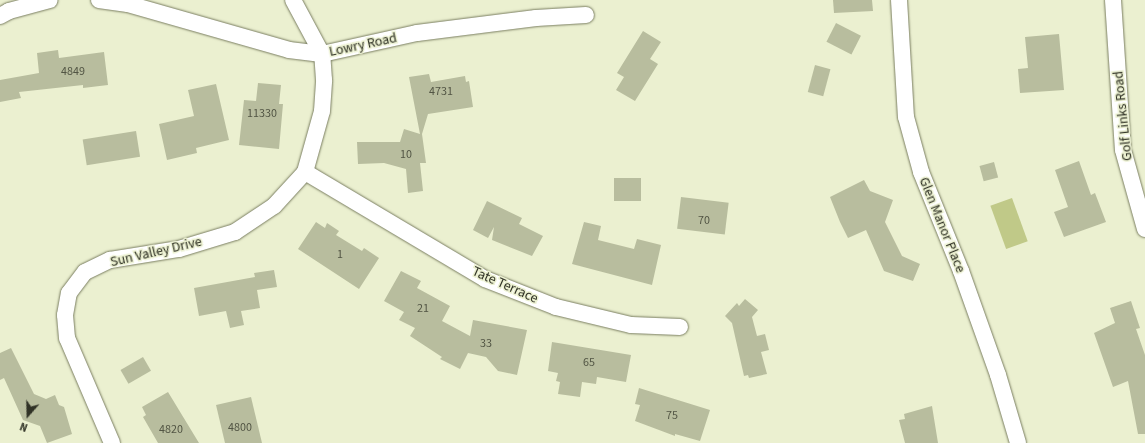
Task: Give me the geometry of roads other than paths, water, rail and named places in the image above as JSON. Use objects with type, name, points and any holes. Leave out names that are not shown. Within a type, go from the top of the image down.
[{"type":"street","points":[[0,16],[9,11],[50,0]]},
{"type":"street","name":"Lowry Road","points":[[99,0],[128,4],[289,50],[322,54],[417,34],[536,18],[586,15]]},
{"type":"street","name":"Sun Valley Drive","points":[[112,443],[67,338],[65,315],[69,292],[85,272],[110,260],[179,249],[235,232],[274,206],[305,172],[322,111],[324,80],[322,54],[293,0]]},
{"type":"street","name":"Glen Manor Place","points":[[899,0],[906,117],[913,144],[921,172],[961,271],[993,360],[1018,443]]},
{"type":"street","name":"Golf Links Road","points":[[1113,0],[1123,150],[1145,229]]},
{"type":"street","name":"Tate Terrace","points":[[305,172],[485,279],[556,307],[631,325],[680,327]]}]
